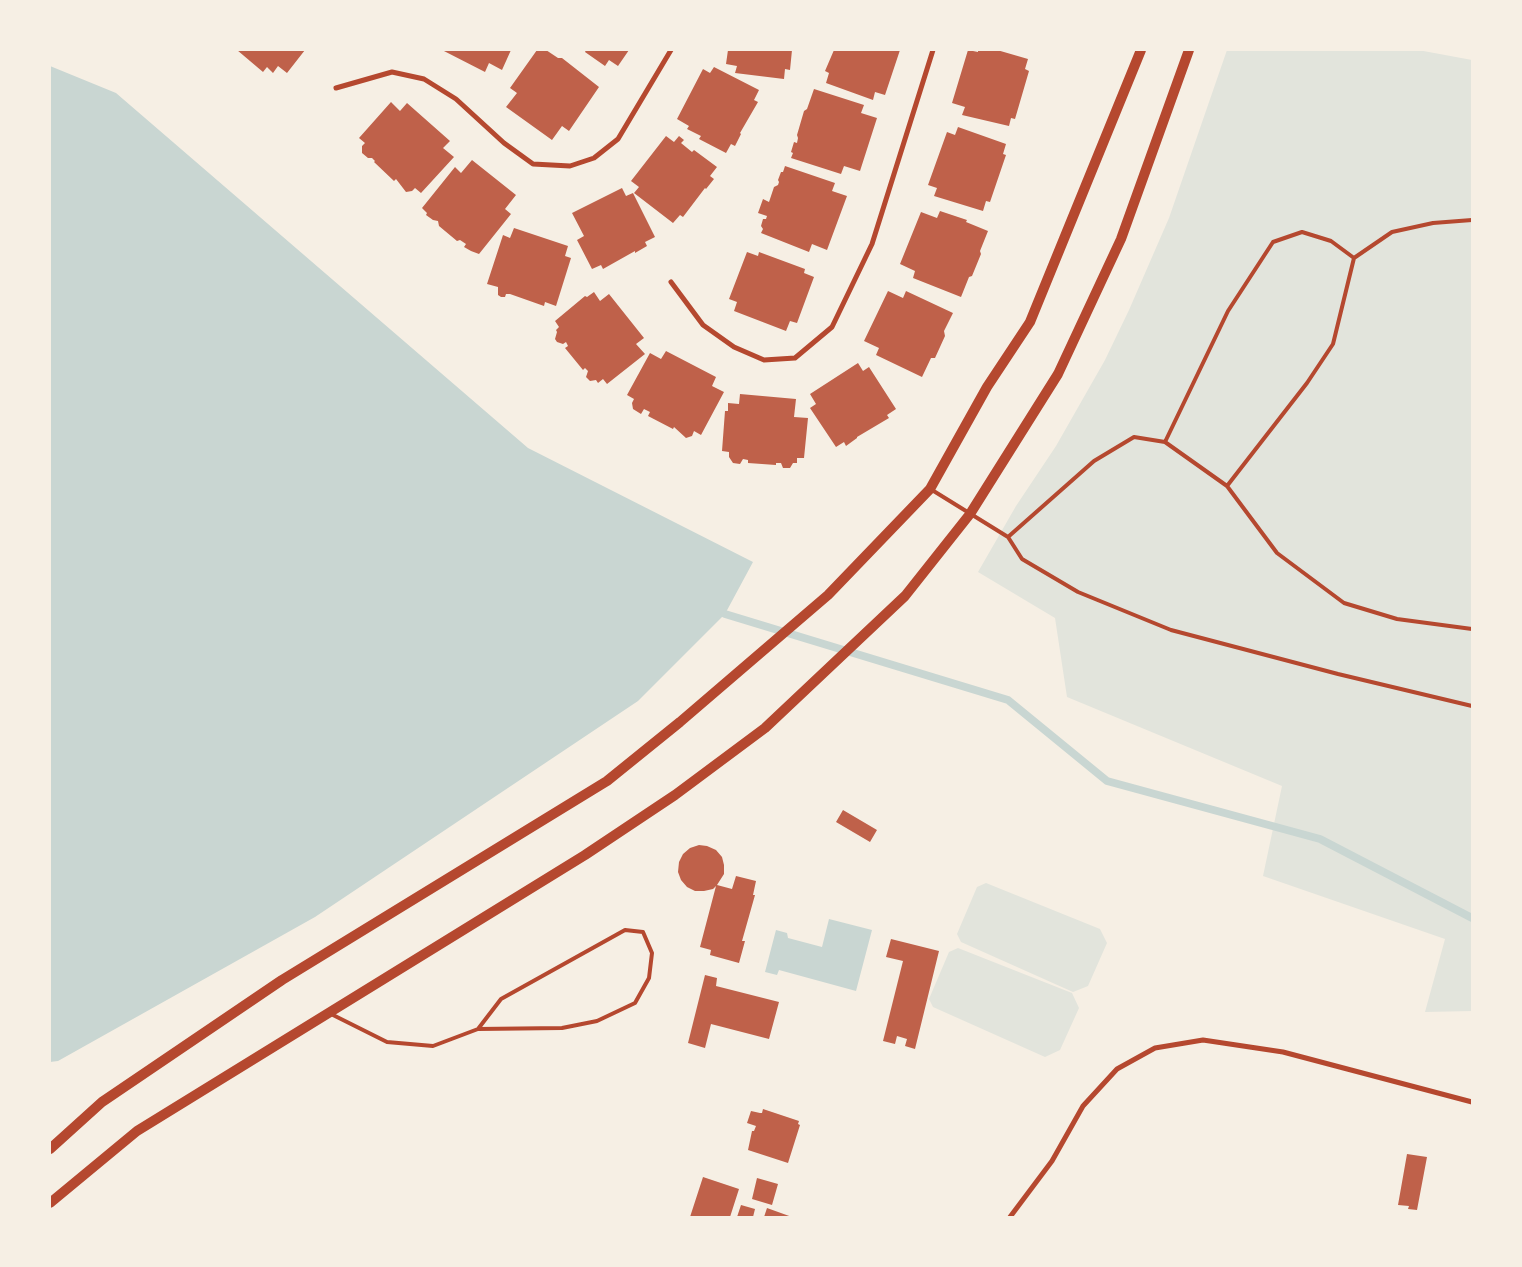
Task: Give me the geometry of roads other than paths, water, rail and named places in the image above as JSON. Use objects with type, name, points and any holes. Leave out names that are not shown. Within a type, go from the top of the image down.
[{"type":"main road","points":[[51,1147],[102,1102],[282,980],[607,781],[680,722],[828,595],[930,489],[987,387],[1030,322],[1141,50]]},
{"type":"main road","points":[[50,1203],[136,1131],[585,856],[675,795],[765,728],[905,596],[970,514],[1058,374],[1121,239],[1187,50]]},
{"type":"street","points":[[336,88],[392,72],[424,79],[456,99],[504,143],[533,164],[570,166],[594,158],[618,139],[671,50]]},
{"type":"street","points":[[671,282],[703,325],[734,348],[764,360],[795,358],[832,327],[872,244],[933,50]]},
{"type":"street","points":[[1010,1217],[1052,1161],[1083,1106],[1117,1069],[1155,1048],[1203,1040],[1283,1052],[1472,1102]]},
{"type":"lane","points":[[1227,486],[1307,383],[1333,344],[1354,258],[1392,232],[1433,223],[1472,220]]},
{"type":"lane","points":[[1165,442],[1228,312],[1273,242],[1302,232],[1331,241],[1354,258]]},
{"type":"lane","points":[[1008,537],[1094,461],[1110,451],[1134,437],[1165,442],[1227,486],[1277,553],[1344,603],[1397,619],[1472,629]]},
{"type":"lane","points":[[930,489],[1008,537],[1022,559],[1078,592],[1171,630],[1338,674],[1472,706]]},
{"type":"lane","points":[[329,1013],[387,1042],[433,1046],[478,1029],[562,1028],[597,1021],[635,1003],[648,978],[652,953],[643,932],[625,930],[501,999],[478,1029]]},
{"type":"waterway","points":[[725,614],[1008,700],[1107,781],[1320,839],[1472,918]]}]
